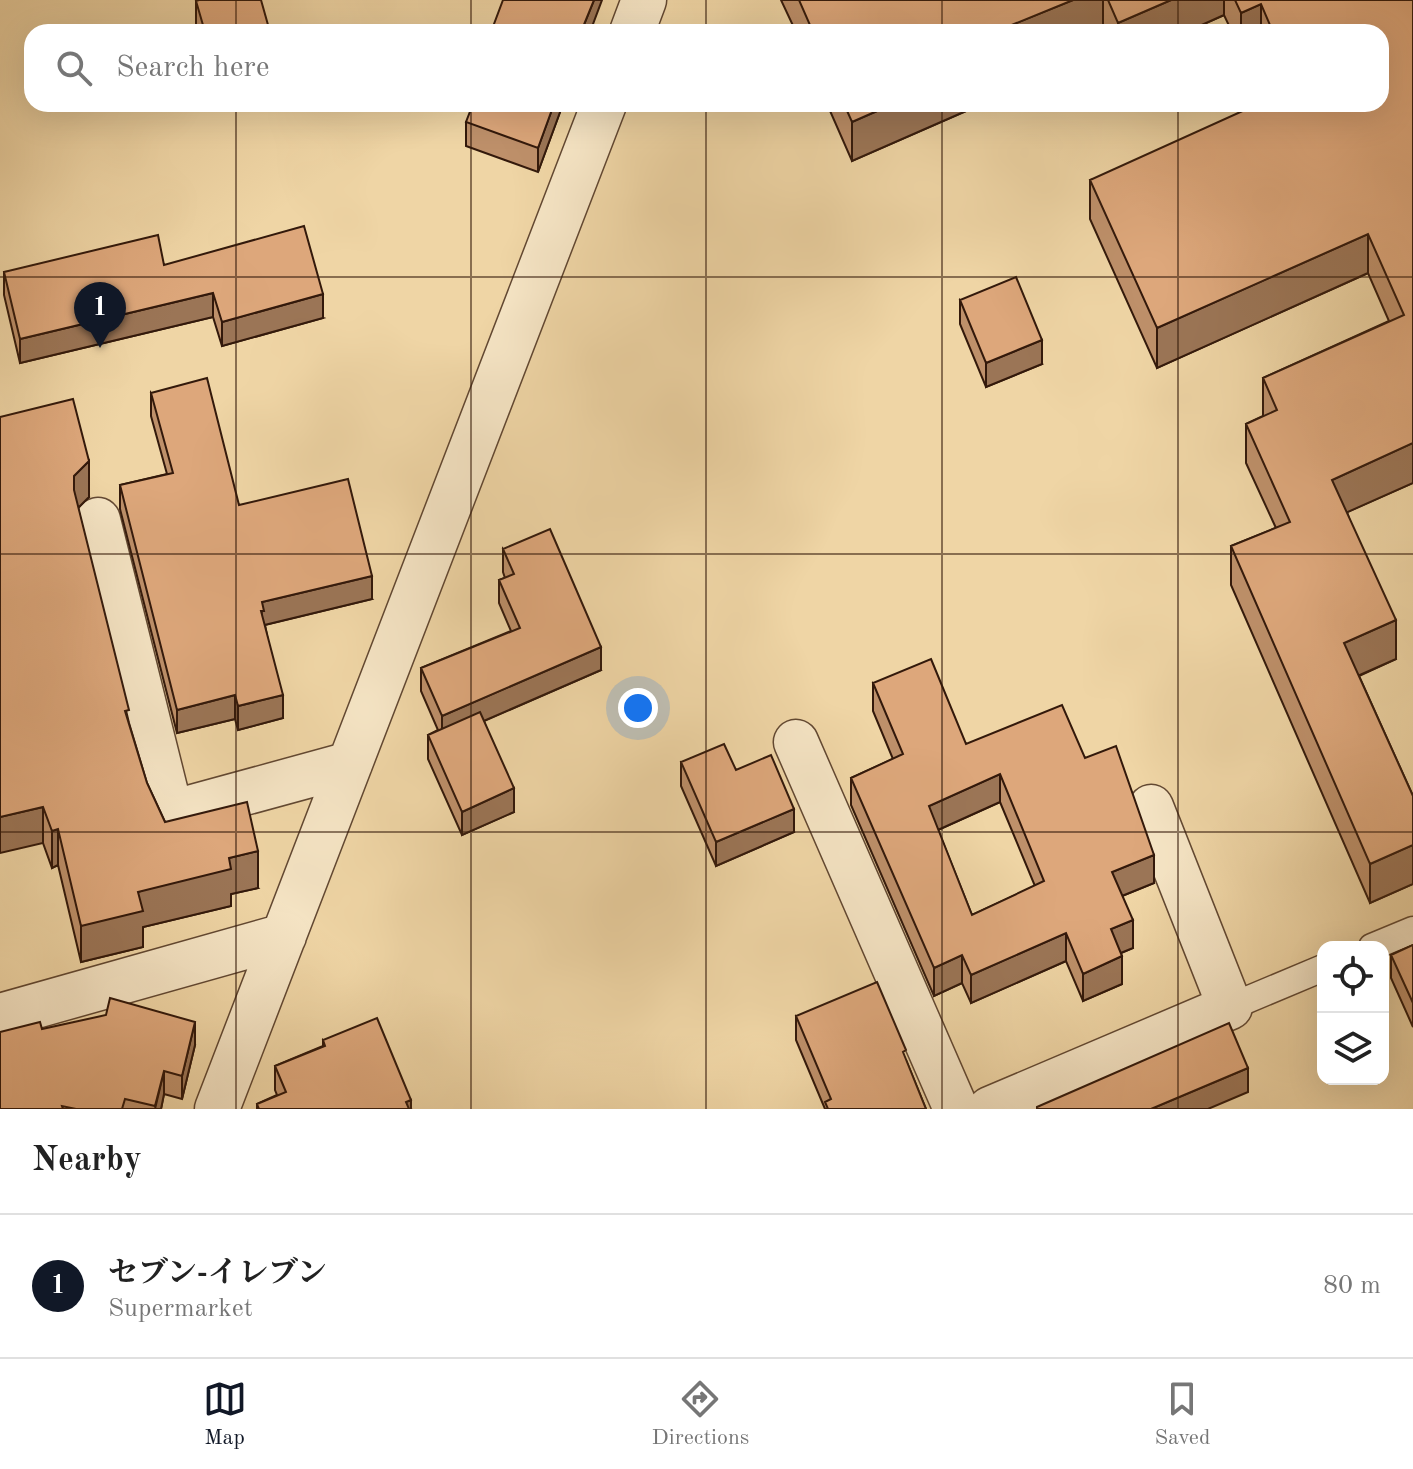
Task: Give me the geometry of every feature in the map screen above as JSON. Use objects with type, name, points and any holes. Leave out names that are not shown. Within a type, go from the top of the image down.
[{"type":"street","points":[[635,24],[644,0]]},
{"type":"street","points":[[217,1109],[601,112]]},
{"type":"street","points":[[98,520],[171,813],[350,764]]},
{"type":"street","points":[[796,742],[956,1109]]},
{"type":"street","points":[[990,1109],[1230,1007],[1151,807]]},
{"type":"street","points":[[0,1016],[284,936]]},
{"type":"lane","points":[[1386,941],[1413,930]]},
{"type":"lane","points":[[1230,1007],[1317,971]]},
{"type":"building","points":[[261,0],[268,24],[203,24],[196,1]]},
{"type":"building","points":[[503,0],[594,0],[584,24],[494,24]]},
{"type":"building","points":[[799,0],[1073,0],[1014,24],[810,24]]},
{"type":"building","points":[[1108,0],[1171,0],[1118,23]]},
{"type":"building","points":[[1235,0],[1413,0],[1413,443],[1332,480],[1396,620],[1344,643],[1413,796],[1413,845],[1370,864],[1231,546],[1290,522],[1246,424],[1277,410],[1263,378],[1404,315],[1368,234],[1157,328],[1090,180],[1240,112],[1389,112],[1389,24],[1270,24],[1261,4],[1241,13]]},
{"type":"building","points":[[470,112],[551,112],[538,148],[466,122]]},
{"type":"building","points":[[848,112],[875,112],[852,122]]},
{"type":"building","points":[[304,226],[323,294],[222,322],[213,293],[20,339],[4,272],[158,235],[164,265]]},
{"type":"building","points":[[1016,277],[1042,340],[986,363],[960,300]]},
{"type":"building","points":[[207,378],[239,505],[348,479],[372,576],[262,602],[264,611],[261,611],[283,695],[238,706],[235,695],[177,710],[120,485],[173,473],[151,393]]},
{"type":"building","points":[[73,399],[89,461],[74,476],[74,490],[129,710],[125,711],[147,783],[165,822],[247,802],[258,851],[229,858],[231,869],[138,892],[143,911],[81,926],[58,829],[52,831],[43,807],[0,817],[0,417]]},
{"type":"building","points":[[550,529],[601,647],[442,716],[421,668],[520,628],[499,580],[514,574],[503,549]]},
{"type":"building","points":[[931,659],[966,744],[1062,705],[1085,758],[1116,746],[1154,855],[1112,872],[1133,920],[1111,929],[1122,956],[1083,974],[1066,933],[971,975],[962,955],[934,968],[851,778],[903,754],[873,683]],"holes":[[[1000,774],[1044,881],[972,915],[929,806]]]},
{"type":"building","points":[[480,712],[514,788],[462,812],[428,735]]},
{"type":"building","points":[[724,744],[736,770],[771,755],[794,809],[716,842],[681,762]]},
{"type":"building","points":[[1413,945],[1413,1003],[1391,955]]},
{"type":"building","points":[[877,982],[906,1050],[903,1052],[926,1109],[828,1109],[825,1102],[831,1099],[796,1016]]},
{"type":"building","points":[[110,998],[195,1022],[182,1076],[164,1071],[155,1106],[125,1099],[122,1109],[62,1106],[63,1109],[0,1109],[0,1032],[40,1022],[42,1029],[106,1015]]},
{"type":"building","points":[[377,1018],[411,1100],[406,1102],[409,1109],[259,1109],[257,1104],[286,1092],[275,1066],[325,1046],[323,1040]]},
{"type":"building","points":[[1229,1023],[1248,1068],[1151,1109],[1037,1109],[1037,1107]]},
{"type":"place","name":"セブン-イレブン","points":[[100,348]]}]
